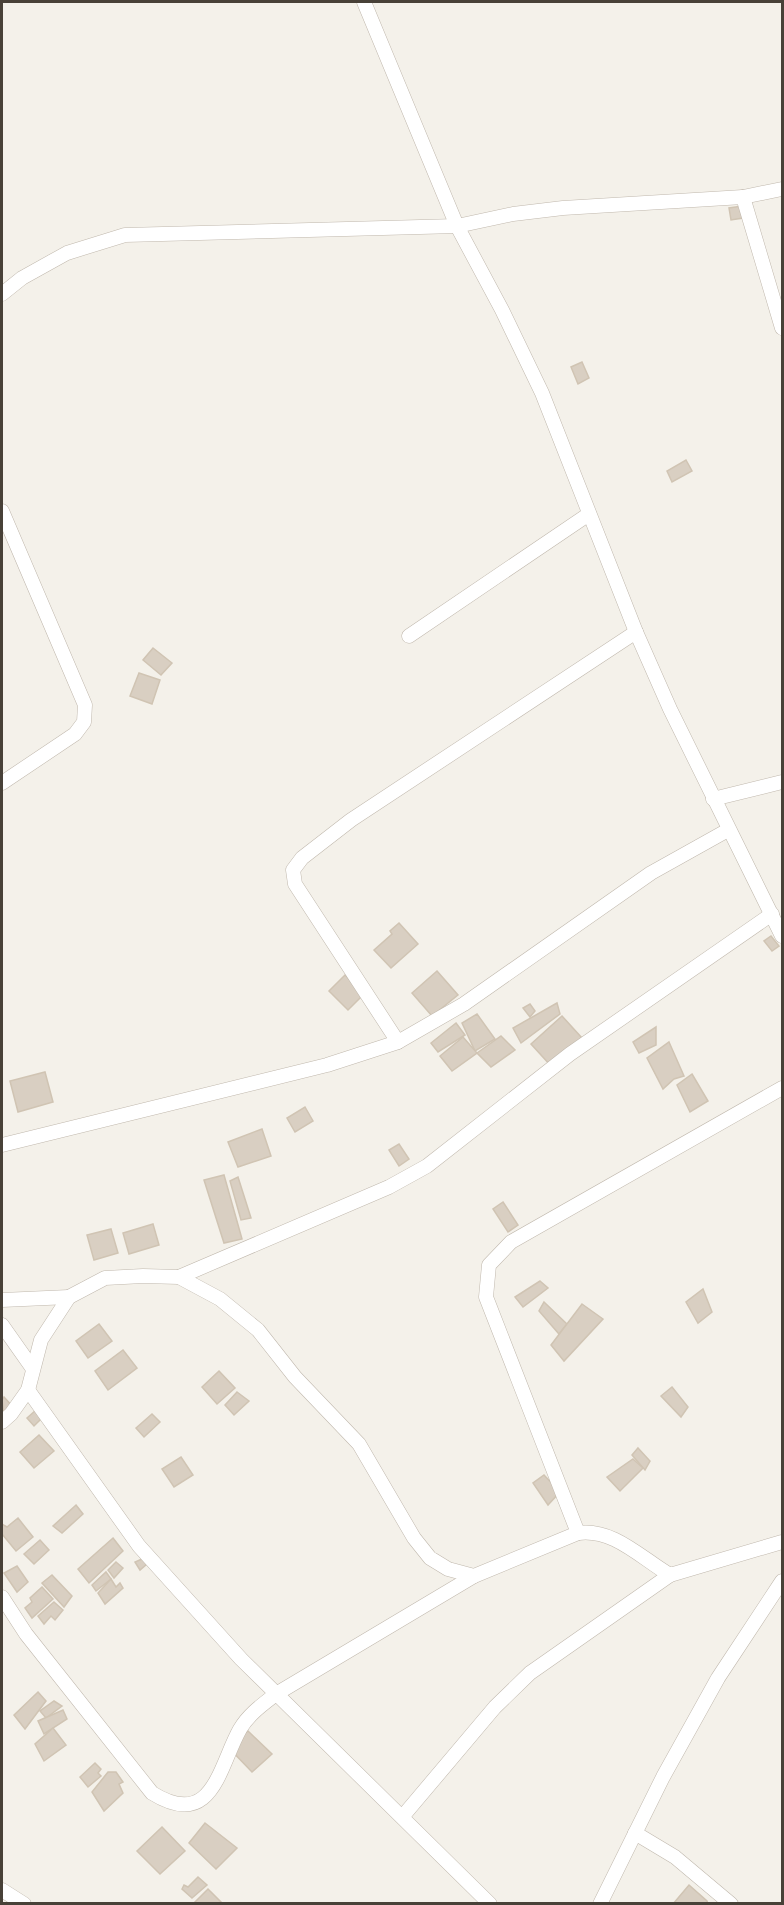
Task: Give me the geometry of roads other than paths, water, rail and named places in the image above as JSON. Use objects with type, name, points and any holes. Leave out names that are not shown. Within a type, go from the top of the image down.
[{"type":"street","points":[[364,2],[458,226],[524,354],[636,632],[713,799],[783,936]]},
{"type":"street","points":[[2,294],[22,278],[67,253],[125,235],[458,226],[513,214],[563,208],[743,196],[783,189]]},
{"type":"street","points":[[743,196],[783,328]]},
{"type":"street","points":[[2,511],[85,705],[84,722],[75,734],[2,783]]},
{"type":"street","points":[[409,636],[589,514]]},
{"type":"street","points":[[398,1042],[295,884],[293,870],[302,858],[351,820],[636,632]]},
{"type":"street","points":[[713,799],[783,782]]},
{"type":"street","points":[[2,1145],[327,1065],[398,1042],[464,1004],[651,873],[728,830]]},
{"type":"street","points":[[179,1277],[389,1187],[427,1166],[570,1054],[772,914]]},
{"type":"street","points":[[578,1533],[486,1297],[489,1265],[511,1242],[783,1088]]},
{"type":"street","points":[[2,1300],[69,1297],[105,1278],[143,1275],[179,1277],[220,1299],[258,1330],[295,1377],[358,1444],[414,1538],[429,1558],[448,1569],[474,1576]]},
{"type":"street","points":[[2,1422],[11,1414],[28,1390],[41,1340],[69,1297]]},
{"type":"street","points":[[2,1325],[33,1369]]},
{"type":"street","points":[[28,1390],[140,1546],[241,1659],[490,1904]]},
{"type":"street","points":[[2,1597],[26,1634],[152,1793],[166,1802],[186,1804],[207,1796],[219,1780],[239,1731],[250,1714],[276,1694],[474,1576],[578,1533],[592,1531],[606,1534],[670,1575]]},
{"type":"street","points":[[403,1816],[495,1707],[531,1673],[670,1575],[783,1542]]},
{"type":"street","points":[[600,1904],[663,1777],[718,1678],[783,1581]]},
{"type":"street","points":[[635,1833],[675,1857],[731,1904]]},
{"type":"street","points":[[2,1890],[24,1904]]}]
